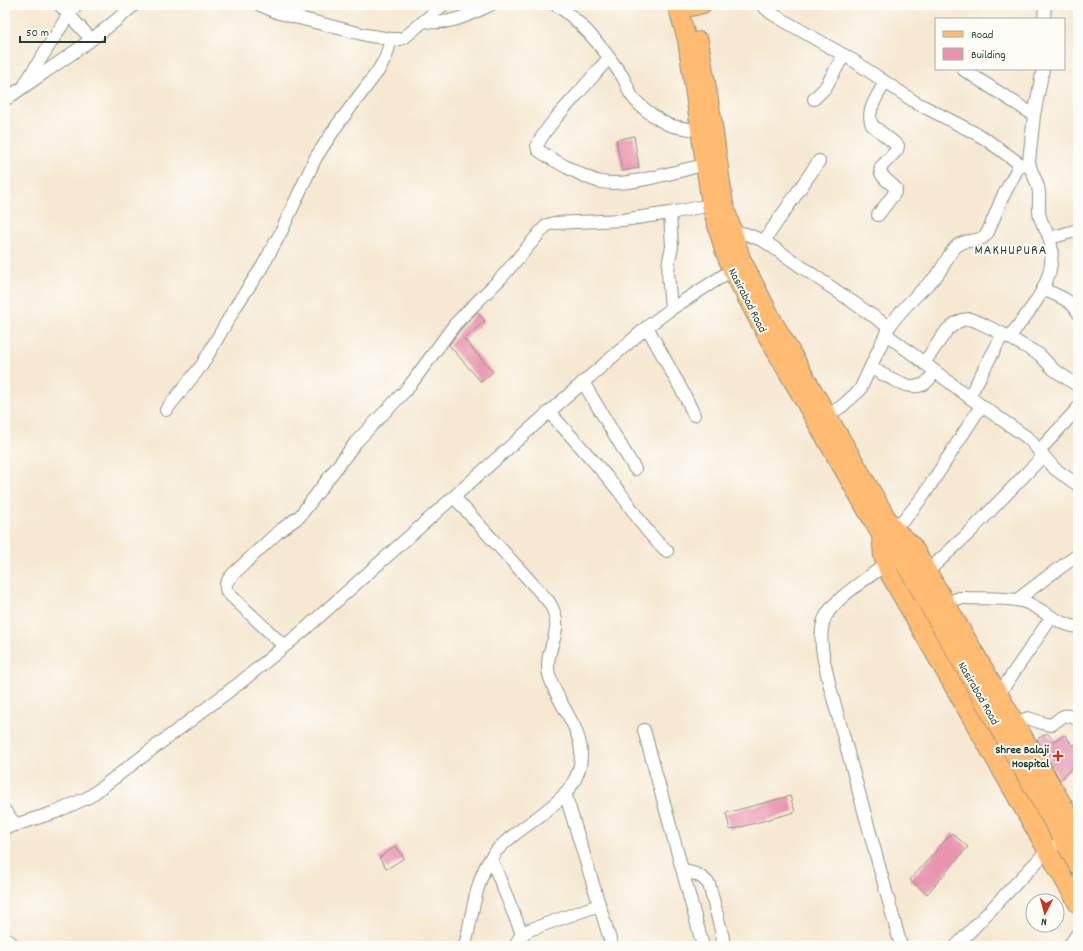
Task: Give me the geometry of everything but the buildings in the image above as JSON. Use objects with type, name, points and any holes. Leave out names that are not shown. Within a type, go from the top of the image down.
[{"type":"highway","name":"Nasirabad Road","points":[[688,7],[687,40],[710,205],[732,270],[774,348],[888,529]]},
{"type":"highway","name":"Nasirabad Road","points":[[688,7],[696,25],[724,204],[741,258],[774,323],[826,415],[888,529],[904,562],[1071,836],[1078,866]]},
{"type":"highway","points":[[1071,836],[1016,723],[928,571],[912,545],[888,529],[883,556],[898,589],[1078,904]]},
{"type":"street","points":[[60,5],[72,10],[91,39]]},
{"type":"street","points":[[5,100],[118,20],[134,5]]},
{"type":"street","points":[[260,5],[279,13],[366,35],[391,39],[400,39],[405,37],[443,5]]},
{"type":"street","points":[[424,21],[451,21],[490,5]]},
{"type":"street","points":[[556,5],[585,29],[622,76],[634,99],[659,120],[668,124],[700,130]]},
{"type":"street","points":[[762,5],[771,13],[844,55],[915,102],[984,138],[1024,166],[1038,188],[1040,217],[1050,238],[1051,248],[1050,266],[1043,288],[1032,309],[1006,336],[969,397]]},
{"type":"street","points":[[1044,18],[1046,5]]},
{"type":"street","points":[[24,87],[72,10]]},
{"type":"street","points":[[166,410],[202,365],[236,306],[262,268],[281,232],[316,157],[338,124],[378,71],[386,57],[391,39]]},
{"type":"street","points":[[814,99],[824,88],[844,55]]},
{"type":"street","points":[[608,58],[576,96],[557,115],[537,145],[538,150],[580,173],[602,182],[626,182],[704,165]]},
{"type":"street","points":[[964,70],[1034,115]]},
{"type":"street","points":[[826,415],[841,407],[860,390],[887,330],[899,312],[937,276],[957,246],[981,239],[988,232],[1005,190],[1024,166],[1042,70]]},
{"type":"street","points":[[878,215],[894,194],[896,189],[882,175],[880,170],[897,150],[898,146],[872,125],[869,120],[871,109],[885,82]]},
{"type":"street","points":[[764,241],[819,161]]},
{"type":"street","points":[[284,646],[227,592],[225,587],[226,582],[278,532],[300,516],[356,442],[408,388],[455,324],[500,278],[547,225],[554,223],[623,220],[710,205]]},
{"type":"street","points":[[670,213],[672,247],[668,273],[671,309]]},
{"type":"street","points":[[1050,238],[1078,230]]},
{"type":"street","points":[[732,232],[746,234],[764,241],[887,330],[935,372],[1028,438],[1055,469],[1078,485]]},
{"type":"street","points":[[5,811],[10,827],[56,812],[89,797],[241,682],[284,646],[647,327],[671,309],[732,270]]},
{"type":"street","points":[[1043,288],[1076,305]]},
{"type":"street","points":[[924,363],[947,330],[956,322],[970,319],[1006,336],[1040,355],[1053,369],[1078,386]]},
{"type":"street","points":[[647,327],[694,415]]},
{"type":"street","points":[[871,368],[903,384],[914,387],[927,382],[935,372]]},
{"type":"street","points":[[583,382],[636,469]]},
{"type":"street","points":[[888,529],[905,519],[924,495],[981,406]]},
{"type":"street","points":[[928,571],[970,532],[1041,454],[1078,408]]},
{"type":"street","points":[[549,412],[618,491],[650,536],[667,551]]},
{"type":"street","points":[[454,497],[555,610],[557,620],[556,632],[548,662],[549,674],[552,684],[574,729],[581,755],[575,781],[565,793],[554,804],[511,837],[491,858],[484,869],[465,946]]},
{"type":"street","points":[[1017,600],[1078,555]]},
{"type":"street","points":[[886,565],[830,608],[823,622],[822,635],[824,657],[830,688],[901,946]]},
{"type":"street","points":[[947,603],[960,598],[1017,600],[1032,605],[1051,618],[1073,627],[1078,627]]},
{"type":"street","points":[[999,694],[1051,618]]},
{"type":"street","points":[[1016,723],[1028,718],[1046,725],[1051,725],[1064,716],[1069,716],[1078,720]]},
{"type":"street","points":[[644,730],[704,946]]},
{"type":"street","points":[[565,793],[612,946]]},
{"type":"street","points":[[956,946],[1047,851],[1071,836]]},
{"type":"street","points":[[491,858],[522,934]]},
{"type":"street","points":[[683,871],[697,873],[709,884],[723,938],[722,946]]},
{"type":"street","points":[[516,946],[522,934],[529,930],[599,905]]},
{"type":"street","points":[[1069,946],[1078,933]]},
{"type":"street","points":[[5,938],[15,946]]},
{"type":"place","name":"Shree Balaji Hospital","points":[[1058,756]]},
{"type":"district","name":"MAKHUPURA","points":[[1011,249]]}]
